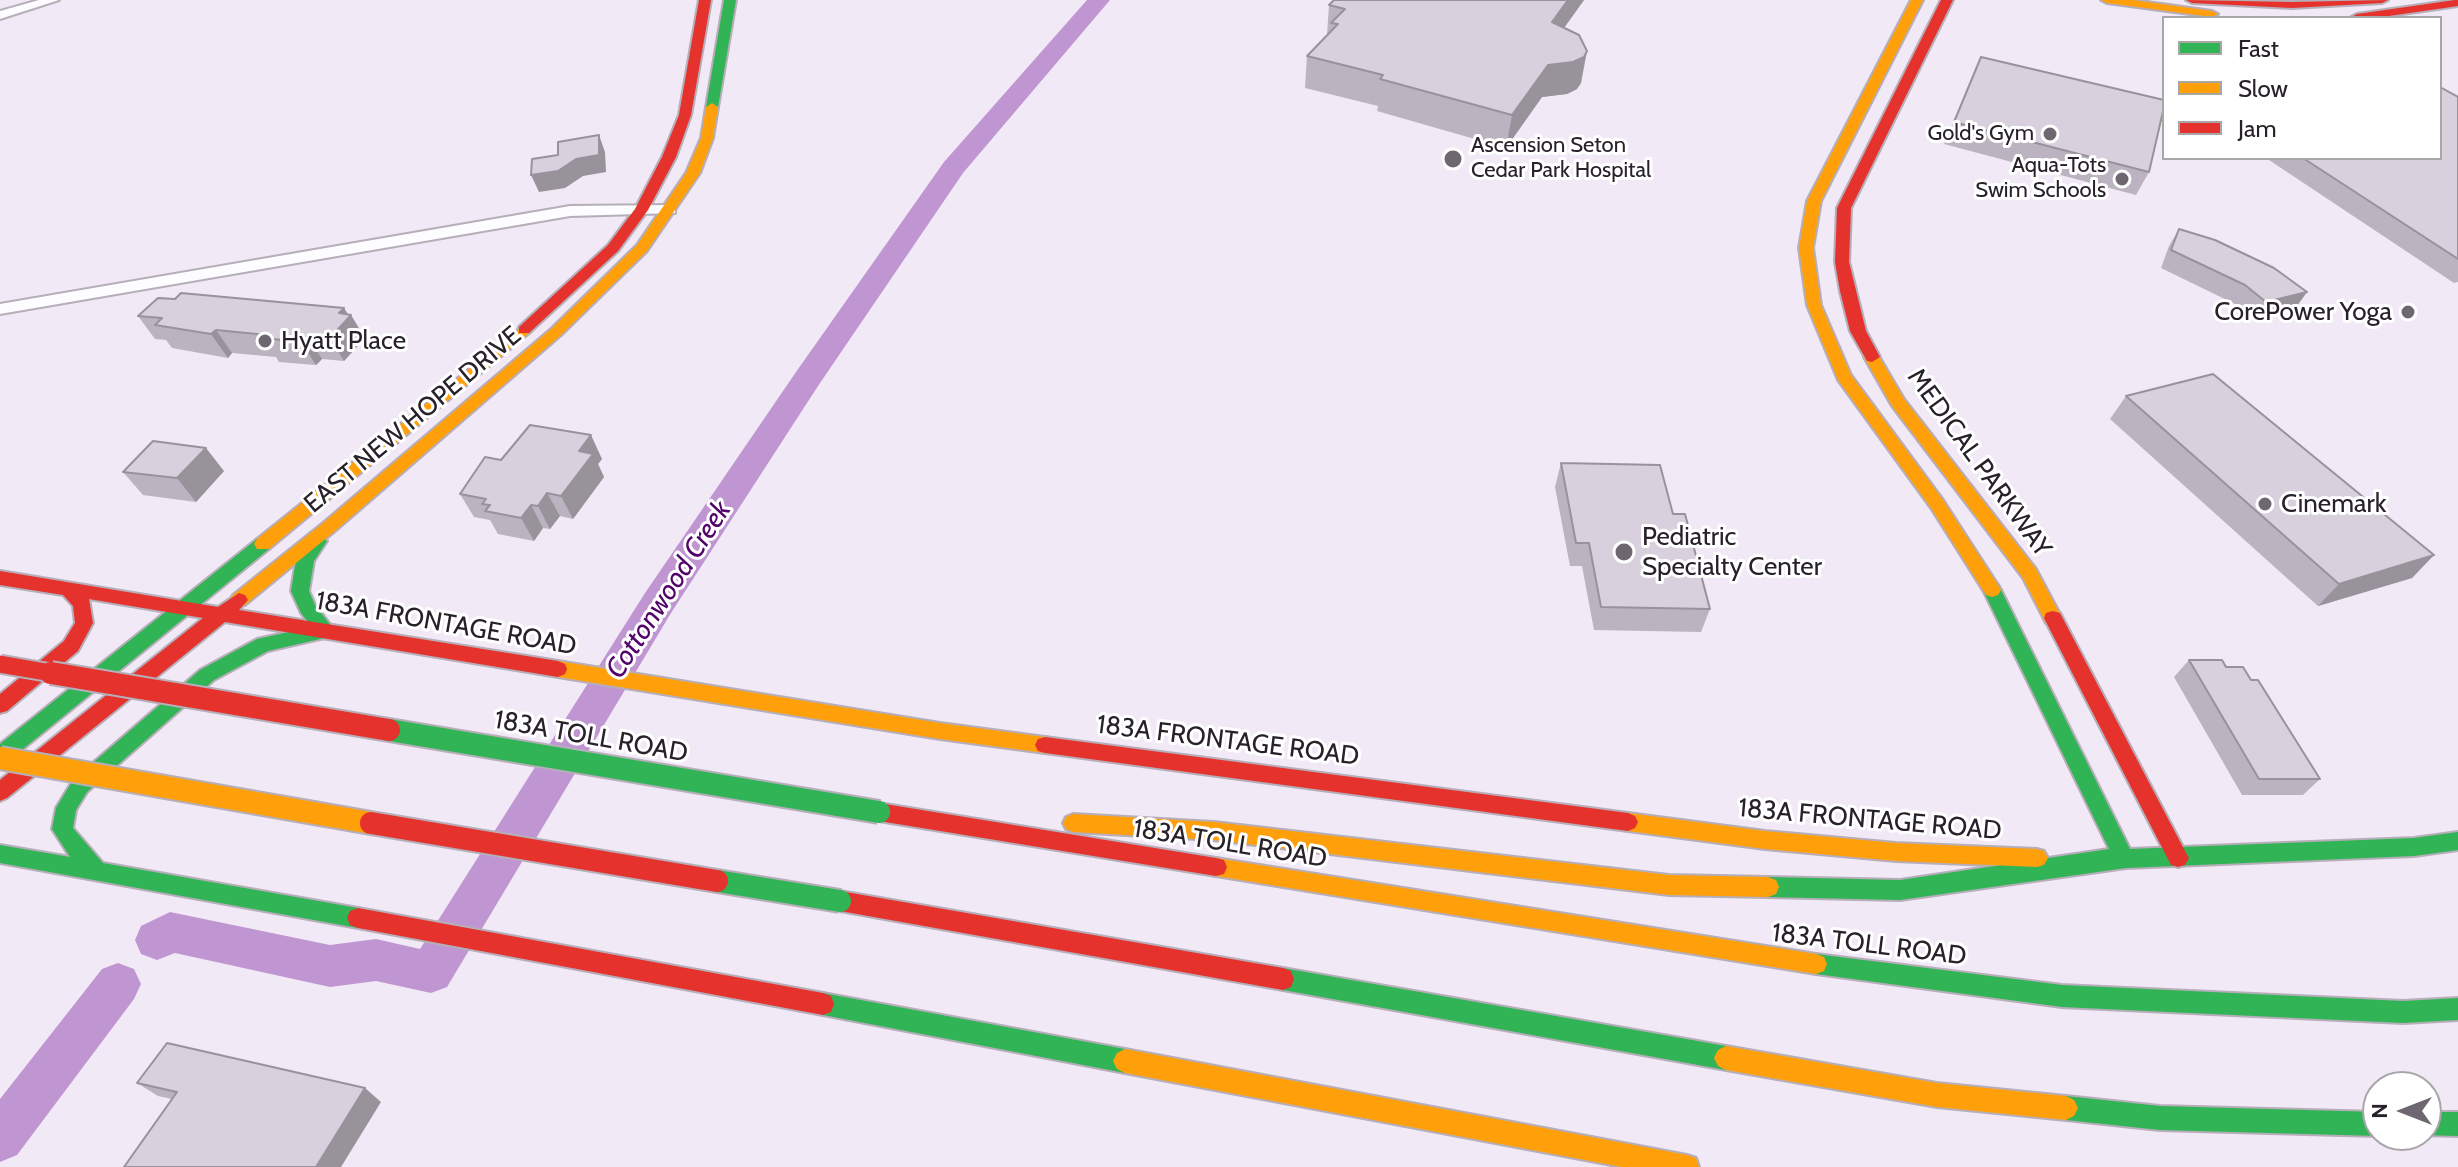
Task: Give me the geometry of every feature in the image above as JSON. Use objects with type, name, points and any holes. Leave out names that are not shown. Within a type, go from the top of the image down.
[{"type":"main road","name":"EAST NEW HOPE DRIVE","points":[[0,757],[475,373],[557,303],[613,248],[641,210],[669,157],[685,115],[705,0]]},
{"type":"main road","name":"EAST NEW HOPE DRIVE","points":[[0,792],[329,527],[591,301],[642,248],[693,173],[707,138],[730,0]]},
{"type":"main road","points":[[879,812],[1214,831],[1669,885],[1900,890],[2124,859],[2003,608],[1937,504],[1864,406],[1827,341],[1814,305],[1807,261],[1808,223],[1814,201],[1917,0]]},
{"type":"main road","name":"MEDICAL PARKWAY","points":[[1947,0],[1844,208],[1842,262],[1858,331],[1898,402],[2030,574],[2178,858]]},
{"type":"main road","points":[[2107,0],[2242,16]]},
{"type":"main road","points":[[2192,0],[2321,5],[2382,0]]},
{"type":"main road","points":[[2370,16],[2458,3]]},
{"type":"main road","points":[[2321,5],[2333,16]]},
{"type":"main road","points":[[1846,139],[1873,147]]},
{"type":"main road","points":[[1864,406],[1898,402]]},
{"type":"main road","points":[[98,872],[71,844],[62,829],[66,808],[80,786],[207,675],[232,659],[264,644],[326,631],[307,608],[300,591],[305,560],[329,527]]},
{"type":"main road","name":"183A FRONTAGE ROAD","points":[[0,578],[940,731],[1765,840],[1896,852],[2124,859],[2414,847],[2458,841]]},
{"type":"main road","points":[[0,705],[71,646],[84,623],[82,604],[67,588]]},
{"type":"main road","name":"183A TOLL ROAD","points":[[0,664],[1724,952],[2062,996],[2403,1012],[2458,1009]]},
{"type":"main road","points":[[0,757],[170,790],[840,901],[1937,1095],[2160,1118],[2362,1124]]},
{"type":"main road","points":[[0,854],[570,956],[1687,1167]]},
{"type":"street","points":[[0,15],[53,0]]},
{"type":"street","points":[[0,309],[570,211],[670,210]]},
{"type":"building","points":[[1334,0],[1568,0],[1552,22],[1579,35],[1587,51],[1584,57],[1573,62],[1548,65],[1512,115],[1380,79],[1383,75],[1307,56],[1338,24],[1331,23],[1345,9],[1329,5]]},
{"type":"building","name":"Gold's Gym","points":[[1981,57],[2162,100],[2162,116],[2149,172],[1954,122]]},
{"type":"building","points":[[2442,88],[2458,97],[2458,259],[2306,160],[2442,160]]},
{"type":"building","points":[[599,135],[599,155],[576,159],[558,171],[531,175],[532,159],[558,155],[558,142]]},
{"type":"building","points":[[2179,229],[2215,240],[2274,268],[2307,292],[2266,302],[2245,285],[2171,250]]},
{"type":"building","points":[[181,293],[344,308],[339,313],[351,315],[330,338],[307,336],[301,342],[216,330],[211,334],[155,325],[162,318],[138,316],[158,298],[175,299]]},
{"type":"building","points":[[2213,374],[2434,555],[2339,584],[2126,396]]},
{"type":"building","points":[[530,425],[591,435],[579,451],[593,454],[561,496],[547,493],[538,506],[531,505],[521,518],[485,511],[490,505],[482,504],[486,499],[460,494],[485,457],[501,460]]},
{"type":"building","points":[[153,441],[206,448],[177,478],[123,472]]},
{"type":"building","name":"Pediatric Specialty Center","points":[[1561,463],[1660,465],[1673,514],[1685,514],[1710,609],[1601,607],[1589,543],[1576,543]]},
{"type":"building","points":[[2189,660],[2222,660],[2226,667],[2243,667],[2251,680],[2258,680],[2320,779],[2259,779]]},
{"type":"building","points":[[167,1043],[365,1088],[316,1167],[124,1167],[177,1092],[137,1083]]},
{"type":"waterway","name":"Cottonwood Creek","points":[[157,940],[170,932],[330,966],[376,960],[431,972],[658,603],[807,379],[953,168],[1099,0]]},
{"type":"waterway","name":"Cottonwood Creek","points":[[0,1138],[118,984]]},
{"type":"traffic: fast","points":[[712,107],[730,0]]},
{"type":"traffic: fast","points":[[98,872],[71,844],[62,829],[66,808],[80,786],[207,675],[232,659],[264,644],[326,631],[307,608],[300,591],[305,560],[318,541]]},
{"type":"traffic: fast","points":[[0,756],[263,544]]},
{"type":"traffic: fast","points":[[1992,590],[2124,859]]},
{"type":"traffic: fast","points":[[389,730],[879,812]]},
{"type":"traffic: fast","points":[[2105,859],[2414,847],[2458,841]]},
{"type":"traffic: fast","points":[[0,854],[358,918]]},
{"type":"traffic: fast","points":[[1768,887],[1900,890],[2124,859]]},
{"type":"traffic: fast","points":[[717,881],[840,901]]},
{"type":"traffic: fast","points":[[1816,964],[2062,996],[2403,1012],[2458,1009]]},
{"type":"traffic: fast","points":[[1283,979],[1726,1058]]},
{"type":"traffic: fast","points":[[823,1004],[1125,1061]]},
{"type":"traffic: fast","points":[[2066,1108],[2160,1118],[2362,1124]]},
{"type":"traffic: fast","points":[[2442,1124],[2458,1124]]},
{"type":"traffic: slow","points":[[1917,0],[1814,201],[1806,248],[1814,305],[1844,376],[1937,504],[1992,590]]},
{"type":"traffic: slow","points":[[2107,0],[2212,14]]},
{"type":"traffic: slow","points":[[239,600],[556,332],[642,248],[693,173],[707,138],[712,107]]},
{"type":"traffic: slow","points":[[263,544],[524,330]]},
{"type":"traffic: slow","points":[[1872,357],[1898,402],[2030,574],[2053,618]]},
{"type":"traffic: slow","points":[[558,669],[1045,745]]},
{"type":"traffic: slow","points":[[0,758],[371,823]]},
{"type":"traffic: slow","points":[[1628,822],[1765,840],[1896,852],[2037,858]]},
{"type":"traffic: slow","points":[[1073,823],[1214,831],[1669,885],[1768,887]]},
{"type":"traffic: slow","points":[[1216,867],[1816,964]]},
{"type":"traffic: slow","points":[[1726,1058],[1937,1095],[2066,1108]]},
{"type":"traffic: slow","points":[[1125,1061],[1687,1167]]},
{"type":"traffic: jam","points":[[524,330],[613,248],[641,210],[669,157],[685,115],[705,0]]},
{"type":"traffic: jam","points":[[1872,357],[1858,331],[1847,291],[1842,262],[1844,208],[1947,0]]},
{"type":"traffic: jam","points":[[2192,0],[2292,5],[2382,0]]},
{"type":"traffic: jam","points":[[2364,16],[2458,3]]},
{"type":"traffic: jam","points":[[0,578],[558,669]]},
{"type":"traffic: jam","points":[[0,705],[71,646],[84,623],[82,604],[67,588]]},
{"type":"traffic: jam","points":[[0,792],[239,600]]},
{"type":"traffic: jam","points":[[2053,618],[2178,858]]},
{"type":"traffic: jam","points":[[0,664],[389,730]]},
{"type":"traffic: jam","points":[[1045,745],[1628,822]]},
{"type":"traffic: jam","points":[[879,812],[1216,867]]},
{"type":"traffic: jam","points":[[371,823],[717,881]]},
{"type":"traffic: jam","points":[[840,901],[1283,979]]},
{"type":"traffic: jam","points":[[358,918],[823,1004]]},
{"type":"place","name":"Gold's Gym","points":[[2050,134]]},
{"type":"place","name":"Ascension Seton Cedar Park Hospital","points":[[1453,159]]},
{"type":"place","name":"Aqua-Tots Swim Schools","points":[[2122,179]]},
{"type":"place","name":"CorePower Yoga","points":[[2408,312]]},
{"type":"place","name":"Hyatt Place","points":[[265,341]]},
{"type":"place","name":"Cinemark","points":[[2265,504]]},
{"type":"place","name":"Pediatric Specialty Center","points":[[1624,552]]}]
